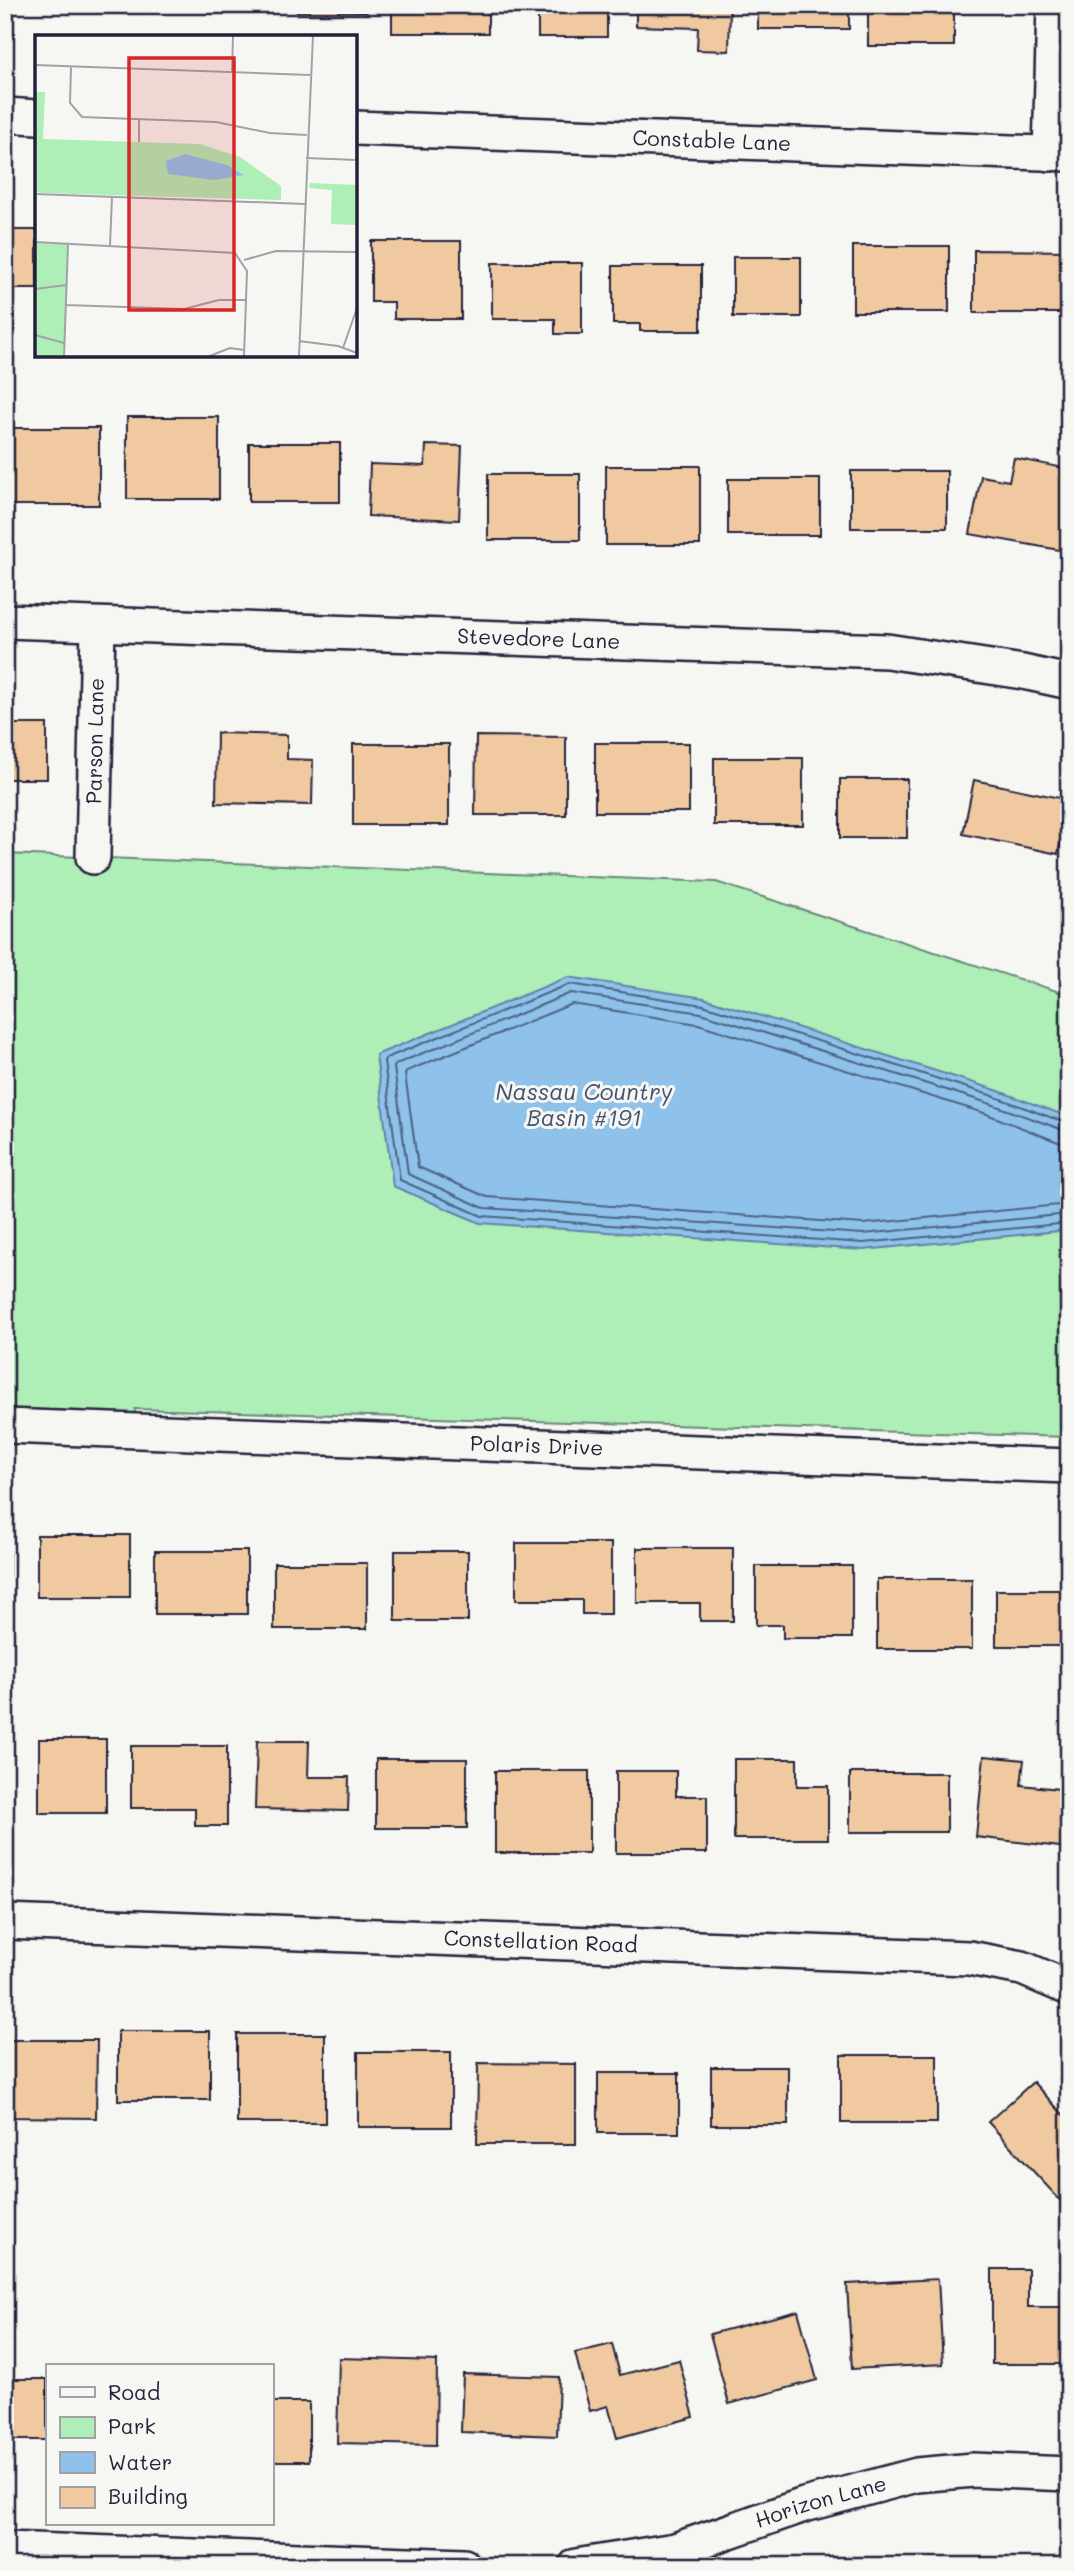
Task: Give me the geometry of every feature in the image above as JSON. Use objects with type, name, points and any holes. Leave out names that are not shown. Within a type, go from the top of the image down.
[{"type":"street","points":[[1054,5],[1059,154]]},
{"type":"street","points":[[5,116],[35,117]]},
{"type":"street","name":"Constable Lane","points":[[357,128],[1059,154]]},
{"type":"street","name":"Stevedore Lane","points":[[5,621],[887,651],[1023,672],[1069,682]]},
{"type":"street","name":"Parson Lane","points":[[93,857],[98,625]]},
{"type":"street","name":"Polaris Drive","points":[[5,1426],[1069,1466]]},
{"type":"street","name":"Constellation Road","points":[[5,1922],[970,1958],[1022,1968],[1069,1987]]},
{"type":"street","name":"Horizon Lane","points":[[576,2566],[675,2550],[804,2505],[917,2475],[973,2470],[1069,2474]]},
{"type":"street","points":[[5,2549],[464,2566]]},
{"type":"green space","points":[[5,854],[716,882],[1069,995],[1069,1437],[135,1409],[134,1420],[5,1415]]},
{"type":"water","name":"Nassau Country Basin #191","points":[[568,977],[704,998],[993,1089],[1069,1117],[1069,1230],[863,1250],[480,1223],[393,1186],[376,1055]]},
{"type":"building","points":[[297,5],[367,5],[367,12],[297,12]]},
{"type":"building","points":[[392,5],[488,5],[488,33],[392,33]]},
{"type":"building","points":[[538,5],[607,5],[607,37],[538,37]]},
{"type":"building","points":[[636,5],[730,5],[729,51],[697,50],[698,28],[636,26]]},
{"type":"building","points":[[758,5],[849,5],[849,29],[758,29]]},
{"type":"building","points":[[868,5],[954,5],[954,46],[868,46]]},
{"type":"building","points":[[12,230],[35,230],[35,289],[11,289]]},
{"type":"building","points":[[371,241],[461,241],[461,319],[394,319],[394,302],[371,302]]},
{"type":"building","points":[[853,246],[949,246],[949,312],[853,312]]},
{"type":"building","points":[[974,250],[1069,251],[1069,313],[974,313]]},
{"type":"building","points":[[733,257],[801,257],[801,317],[733,317]]},
{"type":"building","points":[[492,263],[582,263],[582,334],[555,334],[555,319],[492,319]]},
{"type":"building","points":[[613,266],[701,266],[701,331],[640,331],[640,324],[613,324]]},
{"type":"building","points":[[127,417],[219,417],[219,499],[127,499]]},
{"type":"building","points":[[7,428],[99,428],[99,505],[7,505]]},
{"type":"building","points":[[249,443],[340,443],[340,502],[249,502]]},
{"type":"building","points":[[426,445],[462,446],[459,520],[368,516],[370,464],[425,466]]},
{"type":"building","points":[[1014,458],[1069,469],[1069,533],[1065,551],[970,534],[981,476],[1009,481]]},
{"type":"building","points":[[606,466],[700,466],[700,545],[606,545]]},
{"type":"building","points":[[851,471],[947,471],[947,528],[851,528]]},
{"type":"building","points":[[488,474],[580,474],[580,540],[488,540]]},
{"type":"building","points":[[728,479],[820,479],[820,535],[728,535]]},
{"type":"building","points":[[5,724],[47,724],[47,779],[5,779]]},
{"type":"building","points":[[217,733],[287,735],[287,759],[313,760],[312,805],[216,803]]},
{"type":"building","points":[[476,736],[566,737],[566,815],[475,815]]},
{"type":"building","points":[[595,743],[689,743],[689,812],[595,812]]},
{"type":"building","points":[[353,744],[449,744],[449,825],[353,825]]},
{"type":"building","points":[[714,758],[803,758],[803,825],[714,825]]},
{"type":"building","points":[[840,779],[907,779],[907,838],[840,838]]},
{"type":"building","points":[[974,780],[1069,800],[1058,854],[963,834]]},
{"type":"building","points":[[5,1529],[9,1529],[9,1586],[5,1586]]},
{"type":"building","points":[[37,1535],[130,1535],[130,1597],[37,1597]]},
{"type":"building","points":[[516,1543],[611,1543],[611,1614],[582,1614],[582,1600],[516,1600]]},
{"type":"building","points":[[637,1548],[733,1548],[733,1621],[700,1621],[700,1603],[637,1603]]},
{"type":"building","points":[[155,1551],[247,1551],[247,1614],[155,1614]]},
{"type":"building","points":[[395,1551],[468,1551],[468,1621],[395,1621]]},
{"type":"building","points":[[274,1563],[367,1563],[367,1629],[274,1629]]},
{"type":"building","points":[[756,1566],[852,1566],[852,1638],[783,1638],[783,1625],[756,1625]]},
{"type":"building","points":[[877,1579],[972,1579],[972,1649],[877,1649]]},
{"type":"building","points":[[996,1590],[1063,1590],[1063,1646],[996,1646]]},
{"type":"building","points":[[39,1739],[106,1739],[106,1813],[39,1813]]},
{"type":"building","points":[[257,1741],[309,1741],[308,1777],[349,1777],[348,1811],[255,1809]]},
{"type":"building","points":[[131,1746],[227,1746],[227,1826],[195,1826],[195,1808],[131,1808]]},
{"type":"building","points":[[984,1756],[1024,1760],[1021,1785],[1069,1790],[1069,1848],[976,1837]]},
{"type":"building","points":[[376,1759],[467,1759],[467,1828],[376,1828]]},
{"type":"building","points":[[734,1759],[797,1759],[797,1786],[828,1786],[828,1839],[734,1839]]},
{"type":"building","points":[[495,1771],[589,1771],[589,1853],[495,1853]]},
{"type":"building","points":[[616,1771],[676,1771],[676,1796],[707,1796],[707,1853],[616,1853]]},
{"type":"building","points":[[850,1773],[947,1773],[947,1832],[850,1832]]},
{"type":"building","points":[[118,2031],[210,2031],[210,2100],[118,2100]]},
{"type":"building","points":[[237,2034],[325,2034],[325,2123],[237,2123]]},
{"type":"building","points":[[5,2040],[97,2040],[96,2118],[5,2117]]},
{"type":"building","points":[[358,2052],[451,2052],[451,2127],[358,2127]]},
{"type":"building","points":[[841,2055],[937,2055],[937,2123],[841,2123]]},
{"type":"building","points":[[478,2063],[576,2064],[576,2144],[477,2144]]},
{"type":"building","points":[[711,2067],[788,2067],[788,2125],[711,2125]]},
{"type":"building","points":[[598,2073],[679,2073],[679,2133],[598,2133]]},
{"type":"building","points":[[1033,2082],[1069,2121],[1069,2210],[988,2122]]},
{"type":"building","points":[[992,2269],[1028,2269],[1028,2307],[1069,2307],[1069,2364],[992,2364]]},
{"type":"building","points":[[938,2279],[943,2364],[852,2369],[847,2284]]},
{"type":"building","points":[[798,2311],[817,2380],[729,2404],[710,2334]]},
{"type":"building","points":[[612,2344],[620,2375],[679,2360],[694,2417],[617,2438],[608,2406],[590,2411],[575,2353]]},
{"type":"building","points":[[339,2358],[437,2361],[436,2445],[337,2443]]},
{"type":"building","points":[[463,2374],[559,2377],[557,2436],[461,2432]]},
{"type":"building","points":[[5,2379],[46,2379],[46,2440],[5,2440]]},
{"type":"building","points":[[273,2402],[309,2402],[309,2461],[273,2461]]},
{"type":"building","points":[[1001,2562],[1065,2566],[1000,2566]]}]
